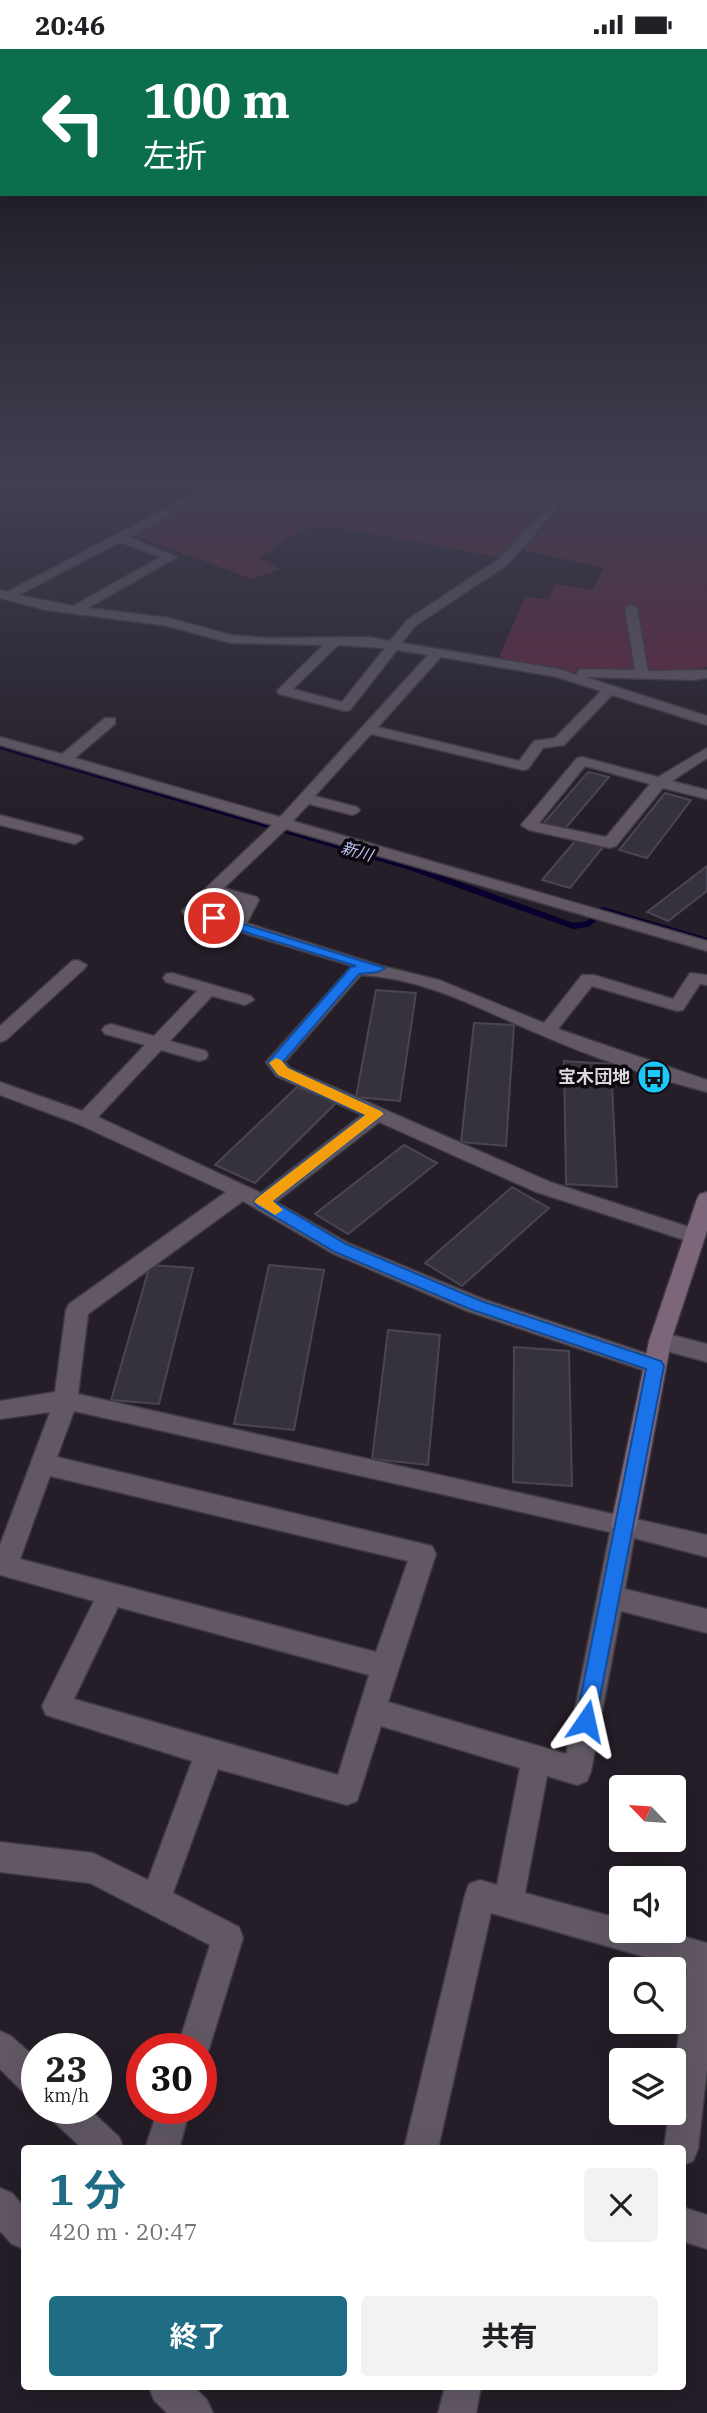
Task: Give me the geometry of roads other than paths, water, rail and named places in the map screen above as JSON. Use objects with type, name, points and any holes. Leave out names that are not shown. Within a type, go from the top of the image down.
[{"type":"street","points":[[75,610],[112,589]]},
{"type":"street","points":[[335,642],[284,691],[345,707],[396,646],[411,623],[462,589]]},
{"type":"street","points":[[4,595],[46,606],[170,622],[230,639],[369,641],[559,673],[707,721]]},
{"type":"street","points":[[631,608],[642,675]]},
{"type":"street","points":[[439,652],[281,825],[190,911],[430,983],[547,1031],[707,1086]]},
{"type":"street","points":[[559,673],[694,677],[707,674]]},
{"type":"street","points":[[369,729],[523,766],[539,744],[559,742],[610,689]]},
{"type":"street","points":[[64,760],[110,721]]},
{"type":"street","points":[[0,741],[281,825],[707,946]]},
{"type":"street","points":[[707,752],[660,782],[610,843],[529,825],[582,761],[660,782],[707,795]]},
{"type":"street","points":[[305,799],[352,810]]},
{"type":"street","points":[[0,820],[75,839]]},
{"type":"street","points":[[213,890],[251,900],[237,925]]},
{"type":"street","points":[[0,1036],[78,965]]},
{"type":"street","points":[[378,968],[356,970],[275,1062],[283,1072],[543,1187],[694,1236]]},
{"type":"street","points":[[547,1031],[588,979],[677,1006],[696,977],[707,980]]},
{"type":"street","points":[[172,978],[246,1000]]},
{"type":"street","points":[[85,1119],[209,989]]},
{"type":"street","points":[[111,1030],[199,1055]]},
{"type":"street","points":[[0,1088],[85,1119],[242,1191],[340,1248],[475,1305],[655,1366]]},
{"type":"street","points":[[262,1202],[376,1114]]},
{"type":"street","points":[[242,1191],[77,1310],[66,1400],[5,1566],[385,1667]]},
{"type":"street","points":[[371,1710],[577,1771],[660,1341],[707,1199]]},
{"type":"street","points":[[660,1341],[707,1353]]},
{"type":"street","points":[[0,1410],[66,1400],[707,1546]]},
{"type":"street","points":[[43,1464],[423,1554],[347,1790],[209,1753],[56,1706],[111,1594]]},
{"type":"street","points":[[610,1597],[707,1621]]},
{"type":"street","points":[[156,1900],[209,1753]]},
{"type":"street","points":[[508,1903],[536,1759]]},
{"type":"street","points":[[0,1857],[93,1868],[228,1938],[198,2033]]},
{"type":"street","points":[[422,2145],[480,1895],[706,1959],[682,2145]]},
{"type":"street","points":[[0,2047],[21,2067]]},
{"type":"street","points":[[81,2124],[103,2145]]},
{"type":"street","points":[[163,2145],[170,2124]]},
{"type":"street","points":[[0,2205],[21,2229]]},
{"type":"street","points":[[686,2225],[707,2232]]},
{"type":"street","points":[[170,2390],[194,2413]]},
{"type":"street","points":[[457,2413],[462,2390]]},
{"type":"waterway","name":"新川","points":[[0,746],[407,866],[573,926],[588,924],[603,910],[707,941]]},
{"type":"place","name":"宝木団地","points":[[654,1077]]}]
